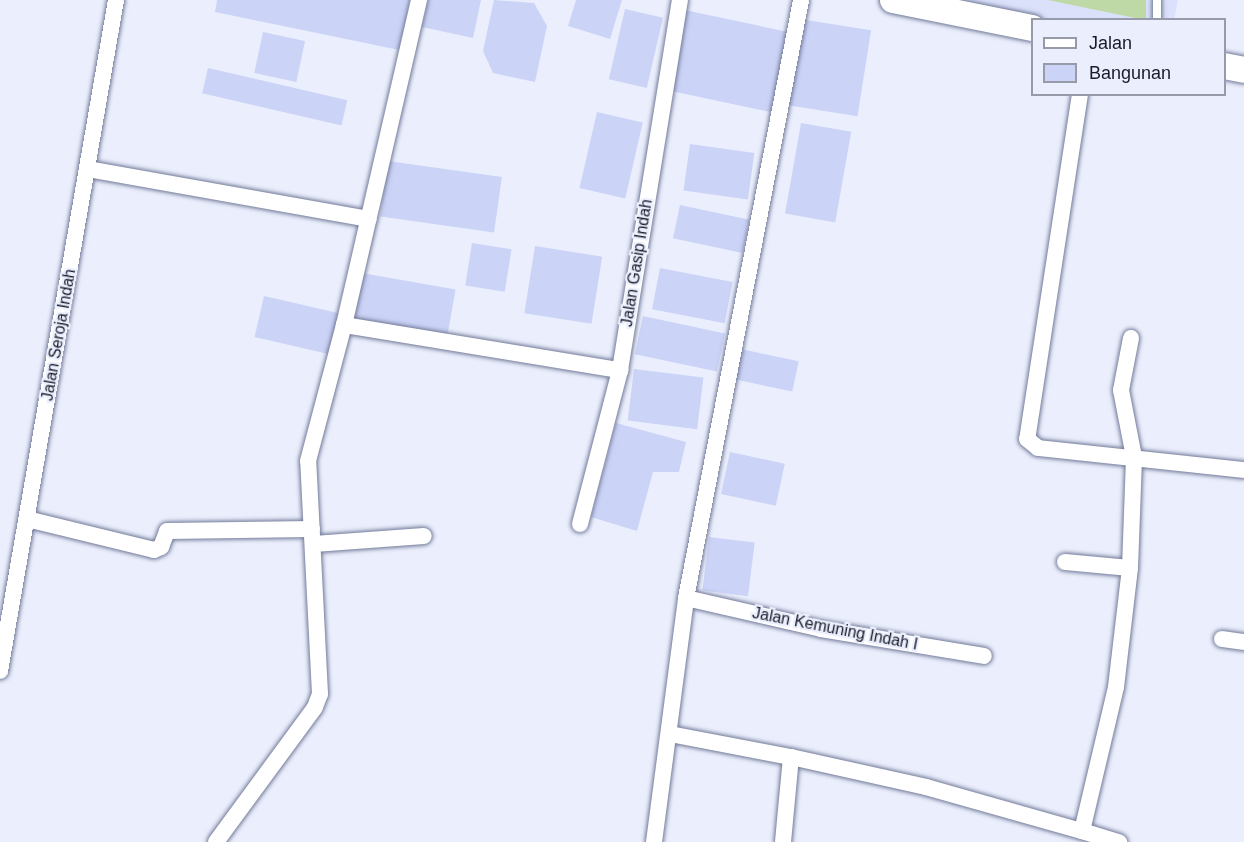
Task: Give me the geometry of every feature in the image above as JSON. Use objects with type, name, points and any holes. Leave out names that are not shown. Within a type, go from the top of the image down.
[{"type":"main road","points":[[893,0],[959,7],[1031,28]]},
{"type":"main road","points":[[1226,66],[1244,70]]},
{"type":"street","name":"Jalan Seroja Indah","points":[[0,670],[116,0]]},
{"type":"street","points":[[216,842],[318,702],[321,685],[309,461],[344,325],[419,0]]},
{"type":"street","name":"Jalan Gasip Indah","points":[[580,524],[620,370],[680,0]]},
{"type":"street","points":[[654,842],[670,734],[686,598],[801,0]]},
{"type":"street","points":[[1080,96],[1027,439],[1038,448],[1244,470]]},
{"type":"street","points":[[88,169],[369,219]]},
{"type":"street","points":[[344,325],[620,370]]},
{"type":"street","points":[[1082,831],[1116,687],[1130,568],[1134,457],[1120,390],[1131,338]]},
{"type":"street","points":[[27,519],[154,550],[161,547],[168,531],[313,537],[424,536]]},
{"type":"street","points":[[1065,562],[1130,568]]},
{"type":"street","name":"Jalan Kemuning Indah I","points":[[686,598],[821,629],[984,656]]},
{"type":"street","points":[[1222,639],[1244,642]]},
{"type":"street","points":[[670,734],[791,757],[926,788],[1119,842]]},
{"type":"street","points":[[783,842],[791,757]]},
{"type":"lane","points":[[1157,0],[1157,18]]},
{"type":"shaded area","points":[[941,0],[1178,0],[1174,18],[1038,18]]},
{"type":"green space","points":[[1048,0],[1146,0],[1146,18],[1135,18]]},
{"type":"building","points":[[217,0],[410,0],[399,50],[215,12]]},
{"type":"building","points":[[428,0],[481,0],[473,38],[422,27]]},
{"type":"building","points":[[494,0],[534,3],[547,26],[535,82],[493,73],[483,51]]},
{"type":"building","points":[[576,0],[622,0],[610,39],[568,26]]},
{"type":"building","points":[[625,9],[663,18],[647,88],[609,79]]},
{"type":"building","points":[[680,9],[792,33],[775,113],[663,89]]},
{"type":"building","points":[[800,19],[871,30],[858,116],[786,105]]},
{"type":"building","points":[[263,32],[305,41],[296,82],[254,73]]},
{"type":"building","points":[[208,68],[347,100],[341,126],[202,93]]},
{"type":"building","points":[[597,112],[643,123],[625,199],[579,188]]},
{"type":"building","points":[[801,123],[851,132],[835,222],[785,214]]},
{"type":"building","points":[[690,144],[754,153],[748,200],[683,191]]},
{"type":"building","points":[[388,161],[502,177],[494,232],[380,216]]},
{"type":"building","points":[[680,205],[749,220],[742,253],[673,238]]},
{"type":"building","points":[[472,243],[512,249],[505,292],[465,285]]},
{"type":"building","points":[[535,246],[602,257],[592,324],[524,313]]},
{"type":"building","points":[[660,268],[733,282],[725,323],[652,309]]},
{"type":"building","points":[[362,273],[456,289],[446,342],[353,325]]},
{"type":"building","points":[[264,296],[339,313],[330,354],[255,337]]},
{"type":"building","points":[[643,316],[725,333],[717,372],[635,354]]},
{"type":"building","points":[[741,349],[799,361],[792,392],[735,379]]},
{"type":"building","points":[[634,369],[703,378],[697,429],[628,421]]},
{"type":"building","points":[[616,423],[686,442],[679,472],[653,472],[637,531],[591,517]]},
{"type":"building","points":[[730,452],[785,464],[776,506],[721,494]]},
{"type":"building","points":[[709,537],[755,543],[748,596],[702,591]]}]
